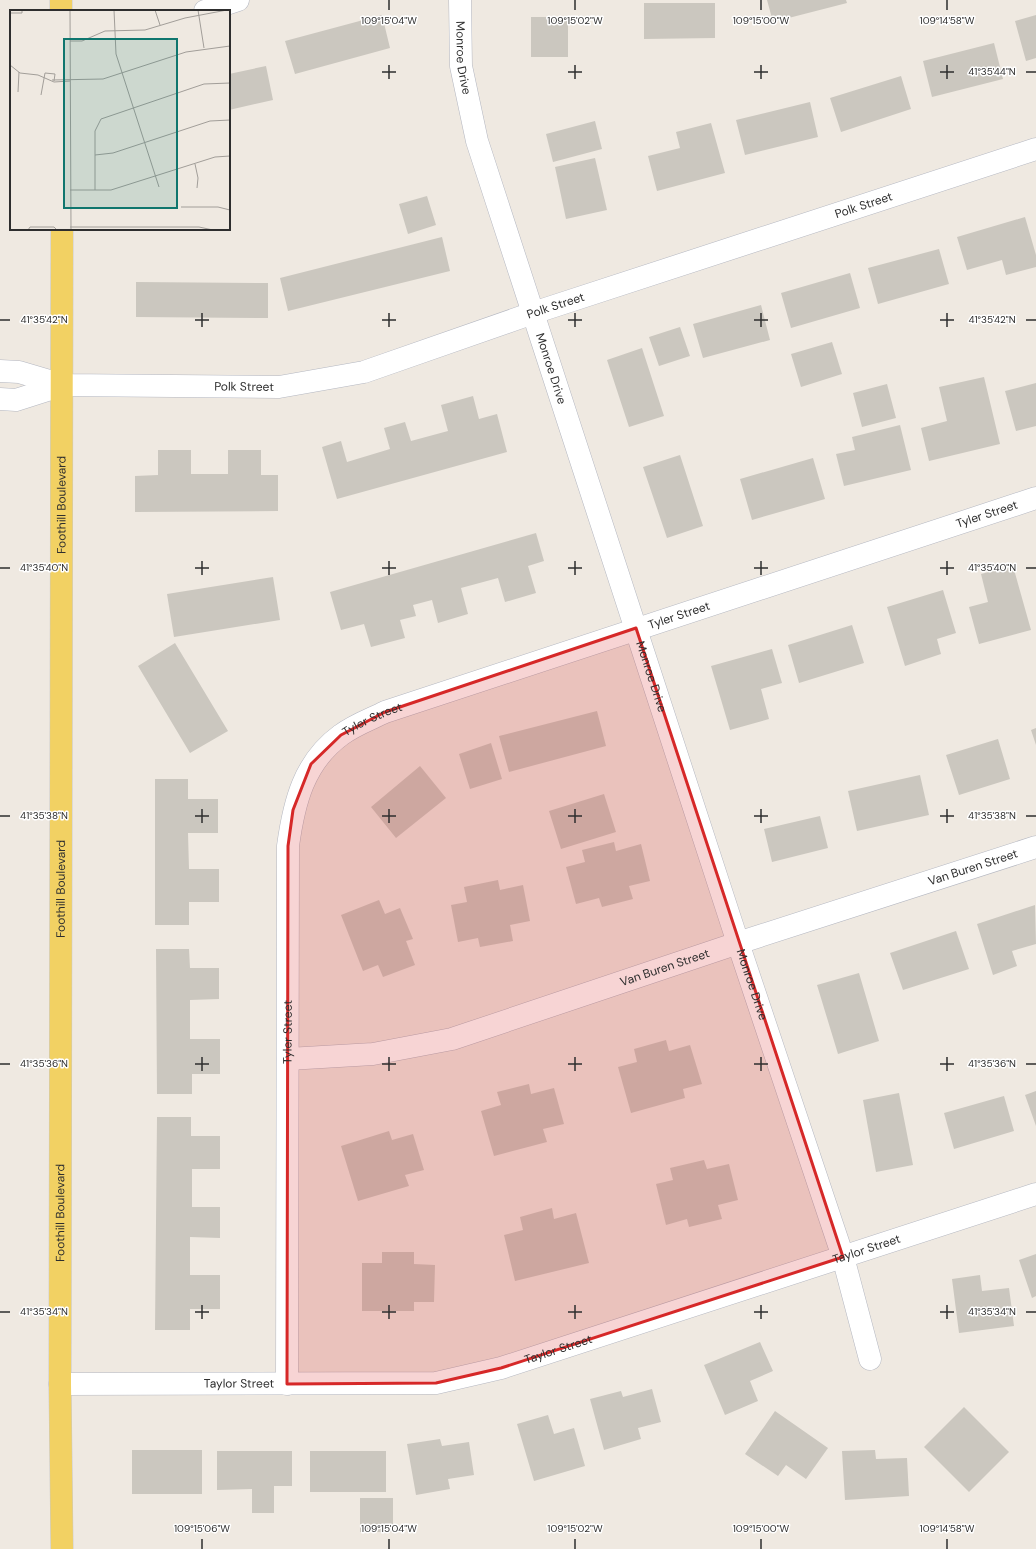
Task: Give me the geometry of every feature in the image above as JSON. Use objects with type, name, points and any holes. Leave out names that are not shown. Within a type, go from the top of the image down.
[{"type":"main road","name":"Foothill Boulevard","points":[[62,230],[63,385],[60,1384],[62,1549]]},
{"type":"street","points":[[208,10],[238,0]]},
{"type":"street","name":"Monroe Drive","points":[[460,0],[461,66],[476,141],[738,943],[843,1257],[870,1359]]},
{"type":"street","name":"Polk Street","points":[[63,385],[280,387],[364,372],[533,313],[1036,149]]},
{"type":"street","points":[[0,371],[19,372],[63,385]]},
{"type":"street","points":[[0,399],[16,400],[63,385]]},
{"type":"street","name":"Tyler Street","points":[[287,1384],[288,846],[293,810],[311,764],[341,735],[385,712],[636,628],[1036,498]]},
{"type":"street","name":"Van Buren Street","points":[[288,1059],[373,1054],[452,1039],[738,943],[1036,847]]},
{"type":"street","name":"Taylor Street","points":[[60,1384],[436,1384],[501,1368],[1036,1194]]},
{"type":"highlighted area","points":[[636,628],[843,1257],[501,1368],[436,1383],[287,1384],[288,846],[293,810],[311,764],[341,735],[385,712]]},
{"type":"building","points":[[767,0],[846,0],[847,3],[773,22]]},
{"type":"building","points":[[644,3],[715,3],[715,38],[644,39]]},
{"type":"building","points":[[382,15],[390,48],[295,74],[285,41]]},
{"type":"building","points":[[1036,15],[1036,58],[1026,61],[1015,21]]},
{"type":"building","points":[[531,17],[568,17],[568,57],[531,57]]},
{"type":"building","points":[[994,43],[1003,79],[932,97],[923,61]]},
{"type":"building","points":[[266,66],[273,100],[230,110],[230,74]]},
{"type":"building","points":[[901,76],[911,109],[841,132],[830,98]]},
{"type":"building","points":[[810,102],[818,137],[745,155],[736,120]]},
{"type":"building","points":[[595,121],[602,149],[553,162],[546,134]]},
{"type":"building","points":[[711,123],[725,173],[657,191],[648,156],[680,148],[676,132]]},
{"type":"building","points":[[595,158],[607,210],[566,219],[555,167]]},
{"type":"building","points":[[427,196],[436,225],[408,234],[399,204]]},
{"type":"building","points":[[1025,217],[1036,255],[1036,267],[1006,275],[1002,260],[967,270],[957,237]]},
{"type":"building","points":[[442,237],[450,271],[288,311],[280,278]]},
{"type":"building","points":[[939,249],[949,284],[878,304],[868,268]]},
{"type":"building","points":[[850,273],[860,308],[791,328],[781,293]]},
{"type":"building","points":[[136,282],[268,283],[268,318],[136,317]]},
{"type":"building","points":[[761,305],[770,340],[703,358],[693,324]]},
{"type":"building","points":[[680,327],[690,356],[659,366],[649,337]]},
{"type":"building","points":[[832,342],[842,374],[801,387],[791,354]]},
{"type":"building","points":[[642,348],[664,416],[629,427],[607,360]]},
{"type":"building","points":[[984,377],[1000,444],[929,461],[921,428],[947,421],[939,387]]},
{"type":"building","points":[[1036,383],[1036,426],[1016,431],[1005,391]]},
{"type":"building","points":[[887,384],[896,418],[862,427],[853,393]]},
{"type":"building","points":[[473,396],[479,419],[497,414],[507,452],[337,499],[322,447],[341,441],[347,462],[390,449],[384,428],[405,422],[411,441],[448,431],[441,405]]},
{"type":"building","points":[[900,425],[911,470],[844,486],[836,454],[855,450],[852,437]]},
{"type":"building","points":[[158,450],[191,450],[191,474],[228,474],[228,450],[261,450],[261,475],[278,475],[278,511],[135,512],[135,476],[158,475]]},
{"type":"building","points":[[680,455],[703,526],[667,538],[643,467]]},
{"type":"building","points":[[813,458],[825,499],[752,520],[740,479]]},
{"type":"building","points":[[536,533],[544,561],[528,566],[536,593],[505,602],[498,578],[461,588],[468,614],[438,623],[432,600],[413,605],[416,616],[400,620],[405,638],[371,647],[364,624],[341,630],[330,592]]},
{"type":"building","points":[[1013,566],[1031,630],[979,644],[969,607],[988,602],[981,574]]},
{"type":"building","points":[[273,577],[280,620],[174,637],[167,594]]},
{"type":"building","points":[[943,590],[956,633],[937,639],[941,654],[905,666],[887,607]]},
{"type":"building","points":[[852,625],[864,663],[799,683],[788,645]]},
{"type":"building","points":[[175,643],[228,731],[190,753],[138,666]]},
{"type":"building","points":[[772,649],[782,683],[761,689],[769,719],[730,730],[711,666]]},
{"type":"building","points":[[597,711],[606,746],[509,772],[499,736]]},
{"type":"building","points":[[1036,728],[1036,745],[1031,730]]},
{"type":"building","points":[[998,739],[1010,779],[959,795],[946,755]]},
{"type":"building","points":[[491,743],[502,779],[470,789],[459,754]]},
{"type":"building","points":[[420,766],[446,798],[396,838],[371,807]]},
{"type":"building","points":[[920,775],[929,815],[857,831],[848,791]]},
{"type":"building","points":[[155,779],[188,779],[188,799],[218,799],[218,833],[188,833],[189,869],[219,869],[219,902],[189,902],[189,925],[155,925]]},
{"type":"building","points":[[604,794],[616,832],[561,849],[549,811]]},
{"type":"building","points":[[820,816],[828,848],[772,862],[764,829]]},
{"type":"building","points":[[614,842],[616,851],[641,844],[650,881],[629,886],[633,899],[602,907],[599,898],[576,904],[566,867],[585,862],[582,850]]},
{"type":"building","points":[[498,880],[500,890],[523,885],[530,921],[510,925],[513,941],[480,947],[478,938],[458,942],[451,905],[467,902],[464,887]]},
{"type":"building","points":[[379,900],[385,914],[400,908],[413,939],[406,941],[415,965],[383,977],[378,965],[363,971],[341,915]]},
{"type":"building","points":[[1035,905],[1036,944],[1012,951],[1017,966],[993,975],[977,924]]},
{"type":"building","points":[[956,931],[969,969],[903,990],[890,953]]},
{"type":"building","points":[[156,949],[189,949],[190,968],[219,968],[219,999],[190,1000],[190,1039],[220,1039],[220,1074],[192,1074],[192,1094],[157,1094]]},
{"type":"building","points":[[859,973],[879,1041],[838,1054],[817,985]]},
{"type":"building","points":[[666,1040],[669,1051],[690,1045],[702,1084],[683,1089],[685,1098],[631,1113],[618,1067],[637,1062],[634,1049]]},
{"type":"building","points":[[529,1084],[531,1094],[554,1088],[564,1124],[543,1129],[547,1142],[494,1156],[481,1111],[501,1105],[497,1092]]},
{"type":"building","points":[[1036,1091],[1036,1126],[1025,1095]]},
{"type":"building","points":[[899,1093],[913,1165],[876,1172],[863,1100]]},
{"type":"building","points":[[1004,1096],[1014,1131],[954,1149],[944,1113]]},
{"type":"building","points":[[157,1117],[191,1117],[191,1136],[220,1136],[220,1169],[192,1169],[192,1207],[220,1207],[220,1238],[190,1237],[190,1275],[220,1275],[220,1309],[190,1309],[190,1330],[155,1330]]},
{"type":"building","points":[[389,1131],[392,1140],[413,1134],[424,1170],[405,1175],[409,1186],[358,1201],[341,1146]]},
{"type":"building","points":[[704,1160],[707,1169],[729,1164],[738,1200],[718,1205],[722,1219],[689,1227],[687,1219],[666,1225],[656,1184],[673,1180],[670,1168]]},
{"type":"building","points":[[552,1208],[554,1219],[576,1213],[589,1263],[515,1281],[504,1235],[523,1230],[520,1217]]},
{"type":"building","points":[[382,1252],[414,1252],[414,1264],[435,1265],[434,1302],[414,1302],[414,1311],[362,1311],[362,1263],[382,1263]]},
{"type":"building","points":[[1036,1254],[1036,1296],[1032,1298],[1019,1260]]},
{"type":"building","points":[[980,1275],[982,1291],[1009,1288],[1014,1326],[959,1333],[952,1279]]},
{"type":"building","points":[[760,1342],[773,1371],[750,1381],[758,1401],[725,1415],[704,1365]]},
{"type":"building","points":[[652,1389],[661,1422],[638,1428],[641,1439],[604,1450],[590,1399],[621,1391],[623,1397]]},
{"type":"building","points":[[964,1407],[1009,1452],[969,1492],[924,1447]]},
{"type":"building","points":[[775,1411],[828,1448],[806,1479],[786,1465],[778,1476],[745,1454]]},
{"type":"building","points":[[548,1415],[554,1434],[574,1428],[585,1466],[534,1481],[517,1424]]},
{"type":"building","points":[[440,1439],[442,1446],[469,1442],[474,1475],[448,1479],[450,1489],[416,1495],[407,1444]]},
{"type":"building","points":[[132,1450],[202,1450],[202,1494],[132,1494]]},
{"type":"building","points":[[875,1450],[876,1459],[907,1458],[909,1496],[845,1500],[842,1451]]},
{"type":"building","points":[[217,1451],[292,1451],[292,1486],[274,1486],[274,1513],[252,1513],[252,1489],[217,1490]]},
{"type":"building","points":[[310,1451],[386,1451],[386,1492],[310,1492]]},
{"type":"building","points":[[360,1498],[393,1498],[393,1532],[360,1532]]}]
